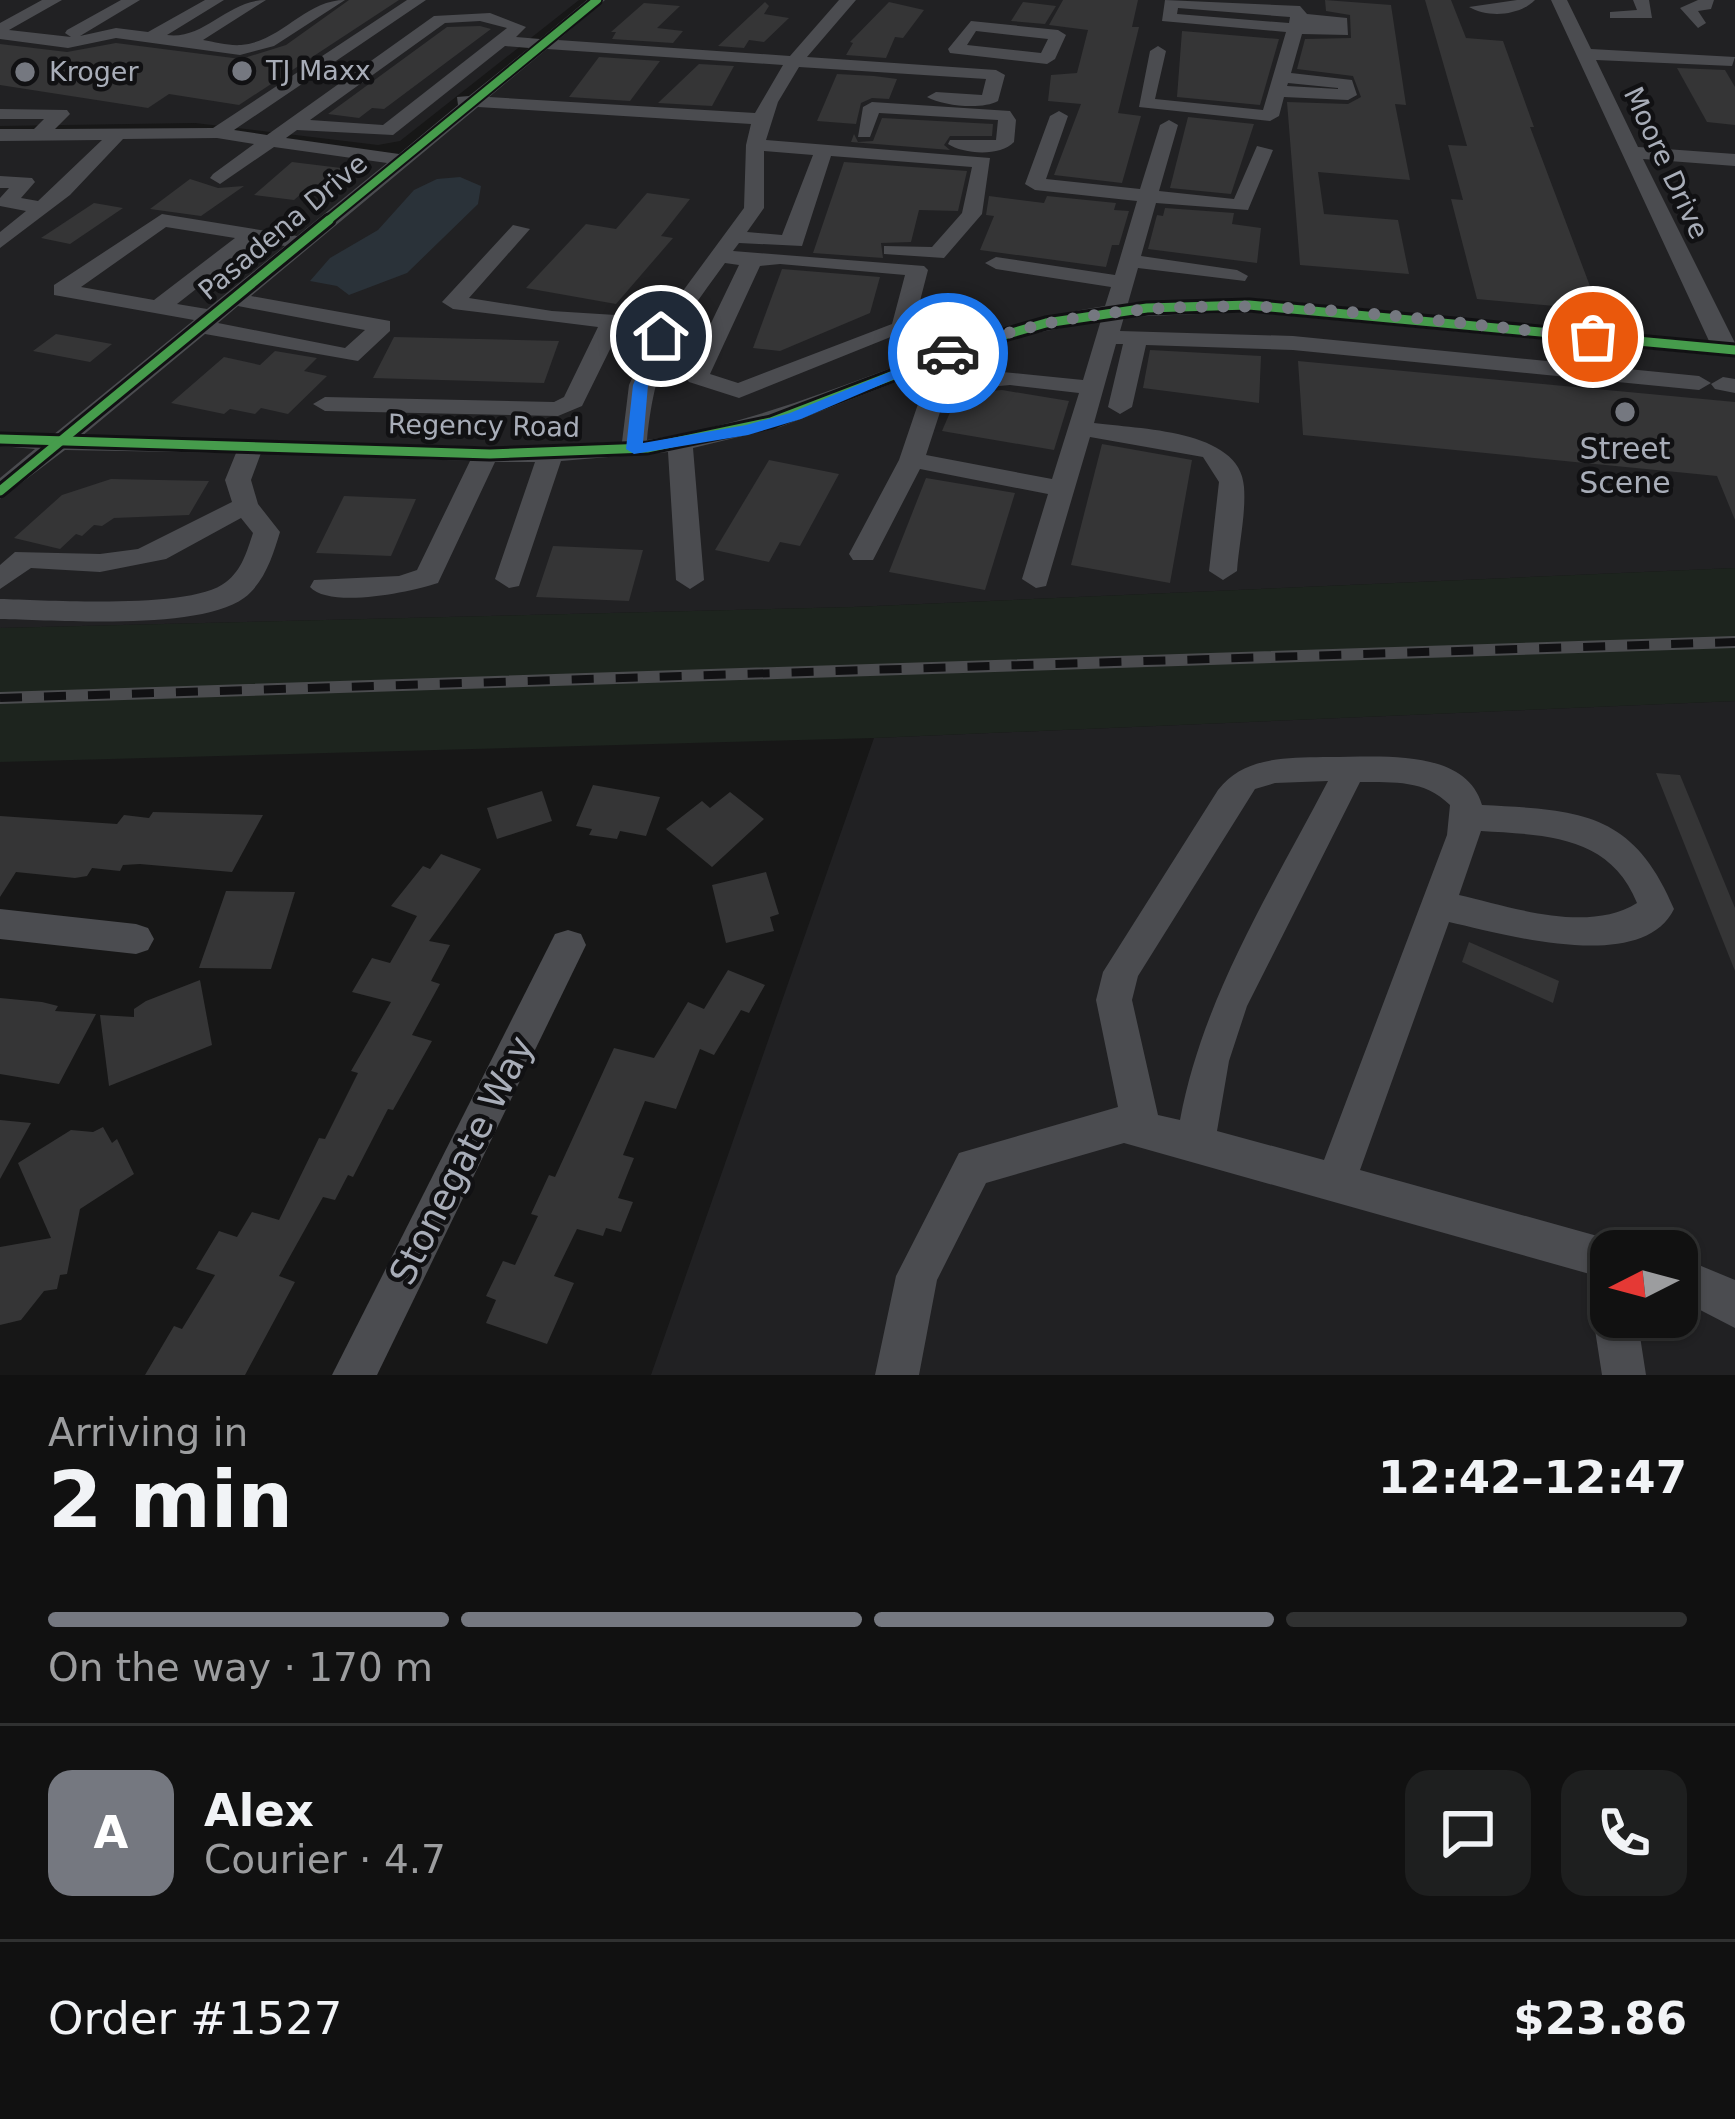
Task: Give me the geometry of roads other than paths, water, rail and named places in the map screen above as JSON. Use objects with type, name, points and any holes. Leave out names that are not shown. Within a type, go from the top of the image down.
[{"type":"street","points":[[0,9],[27,0]]},
{"type":"street","points":[[0,31],[54,0]]},
{"type":"street","points":[[26,37],[94,0]]},
{"type":"street","points":[[57,41],[132,0]]},
{"type":"street","points":[[150,38],[216,0]]},
{"type":"street","points":[[186,44],[258,0]]},
{"type":"street","points":[[222,49],[303,0]]},
{"type":"street","points":[[0,31],[57,41],[116,33],[222,49],[268,44],[337,0]]},
{"type":"street","points":[[0,114],[240,115],[259,109],[418,0]]},
{"type":"street","name":"Pasadena Drive","points":[[0,490],[597,0]]},
{"type":"street","points":[[634,449],[640,385],[669,325],[728,247],[758,194],[759,130],[794,62],[848,0]]},
{"type":"street","points":[[1477,7],[1516,8],[1527,0]]},
{"type":"street","name":"Moore Drive","points":[[1559,0],[1730,349]]},
{"type":"street","points":[[1616,15],[1646,15],[1641,0]]},
{"type":"street","points":[[1698,23],[1688,8],[1705,6],[1706,0]]},
{"type":"street","points":[[1171,3],[1299,15],[1168,18],[1171,3]]},
{"type":"street","points":[[1158,51],[1145,103],[1270,116],[1299,15]]},
{"type":"street","points":[[991,19],[1032,31],[1058,35],[1046,59],[956,49],[971,26],[991,19]]},
{"type":"street","points":[[220,178],[293,124],[440,20],[509,21],[518,27],[380,133],[293,124]]},
{"type":"street","points":[[116,33],[136,22]]},
{"type":"street","points":[[501,41],[996,75],[989,101],[935,111]]},
{"type":"street","points":[[1585,54],[1732,61]]},
{"type":"street","points":[[430,97],[759,130],[864,133],[970,145],[1005,142],[1004,116],[935,111],[872,107],[864,133]]},
{"type":"street","points":[[37,136],[61,114]]},
{"type":"street","points":[[217,133],[240,115]]},
{"type":"street","points":[[1059,116],[1035,184],[1241,206],[1264,150]]},
{"type":"street","points":[[1036,579],[1168,125]]},
{"type":"street","points":[[728,247],[790,242],[938,254],[972,214],[983,161],[824,151],[759,130]]},
{"type":"street","points":[[0,135],[217,133],[403,160]]},
{"type":"street","points":[[0,242],[63,190],[118,134]]},
{"type":"street","points":[[790,242],[824,151]]},
{"type":"street","points":[[1631,152],[1735,160]]},
{"type":"street","points":[[2,195],[38,207]]},
{"type":"street","points":[[234,299],[382,326],[350,356],[159,308],[62,290],[162,220],[302,243]]},
{"type":"street","points":[[520,230],[453,302],[551,318],[669,325]]},
{"type":"street","points":[[159,308],[252,235]]},
{"type":"street","points":[[728,247],[752,260],[780,258],[917,270],[902,328],[739,391],[697,377],[752,260]]},
{"type":"street","points":[[997,263],[1237,275]]},
{"type":"street","name":"Regency Road","points":[[0,439],[487,452],[634,449],[796,416],[1015,331],[1114,310],[1220,305],[1730,349]]},
{"type":"street","points":[[1293,310],[1293,344]]},
{"type":"street","points":[[325,404],[551,410],[568,406],[613,320]]},
{"type":"street","points":[[1500,328],[1508,363]]},
{"type":"street","points":[[1106,337],[1293,344],[1719,384]]},
{"type":"street","points":[[1120,407],[1136,338]]},
{"type":"street","points":[[876,340],[932,399]]},
{"type":"street","points":[[863,554],[912,460],[932,399],[964,381],[989,375],[1092,388]]},
{"type":"street","points":[[434,451],[454,406]]},
{"type":"street","points":[[1080,428],[1186,443],[1212,452],[1232,482],[1223,571]]},
{"type":"street","points":[[680,443],[690,580]]},
{"type":"street","points":[[0,609],[188,606],[229,595],[256,568],[267,532],[246,506],[238,480],[249,460],[248,445]]},
{"type":"street","points":[[324,586],[401,585],[428,576],[487,452]]},
{"type":"street","points":[[508,579],[551,453]]},
{"type":"street","points":[[912,460],[1062,489]]},
{"type":"street","points":[[0,580],[25,558],[55,563],[141,559],[178,544],[216,515],[246,506]]},
{"type":"street","points":[[1195,1144],[1210,1061],[1230,1003],[1350,770]]},
{"type":"street","points":[[1142,1130],[1114,1000],[1121,972],[1244,780],[1275,771],[1416,771],[1444,780],[1466,801],[1464,835],[1335,1183]]},
{"type":"street","points":[[1438,905],[1586,932],[1639,926],[1657,909],[1650,883],[1628,854],[1600,835],[1568,825],[1465,817]]},
{"type":"street","points":[[0,924],[136,939]]},
{"type":"street","name":"Stonegate Way","points":[[354,1375],[568,945]]},
{"type":"street","points":[[897,1375],[917,1276],[974,1167],[1124,1124],[1590,1262]]},
{"type":"street","points":[[1698,1283],[1735,1306]]},
{"type":"street","points":[[1619,1338],[1624,1375]]},
{"type":"railway","points":[[0,698],[1735,642]]},
{"type":"place","name":"TJ Maxx","points":[[242,71]]},
{"type":"place","name":"Kroger","points":[[25,72]]},
{"type":"place","name":"Street Scene","points":[[1625,412]]}]
